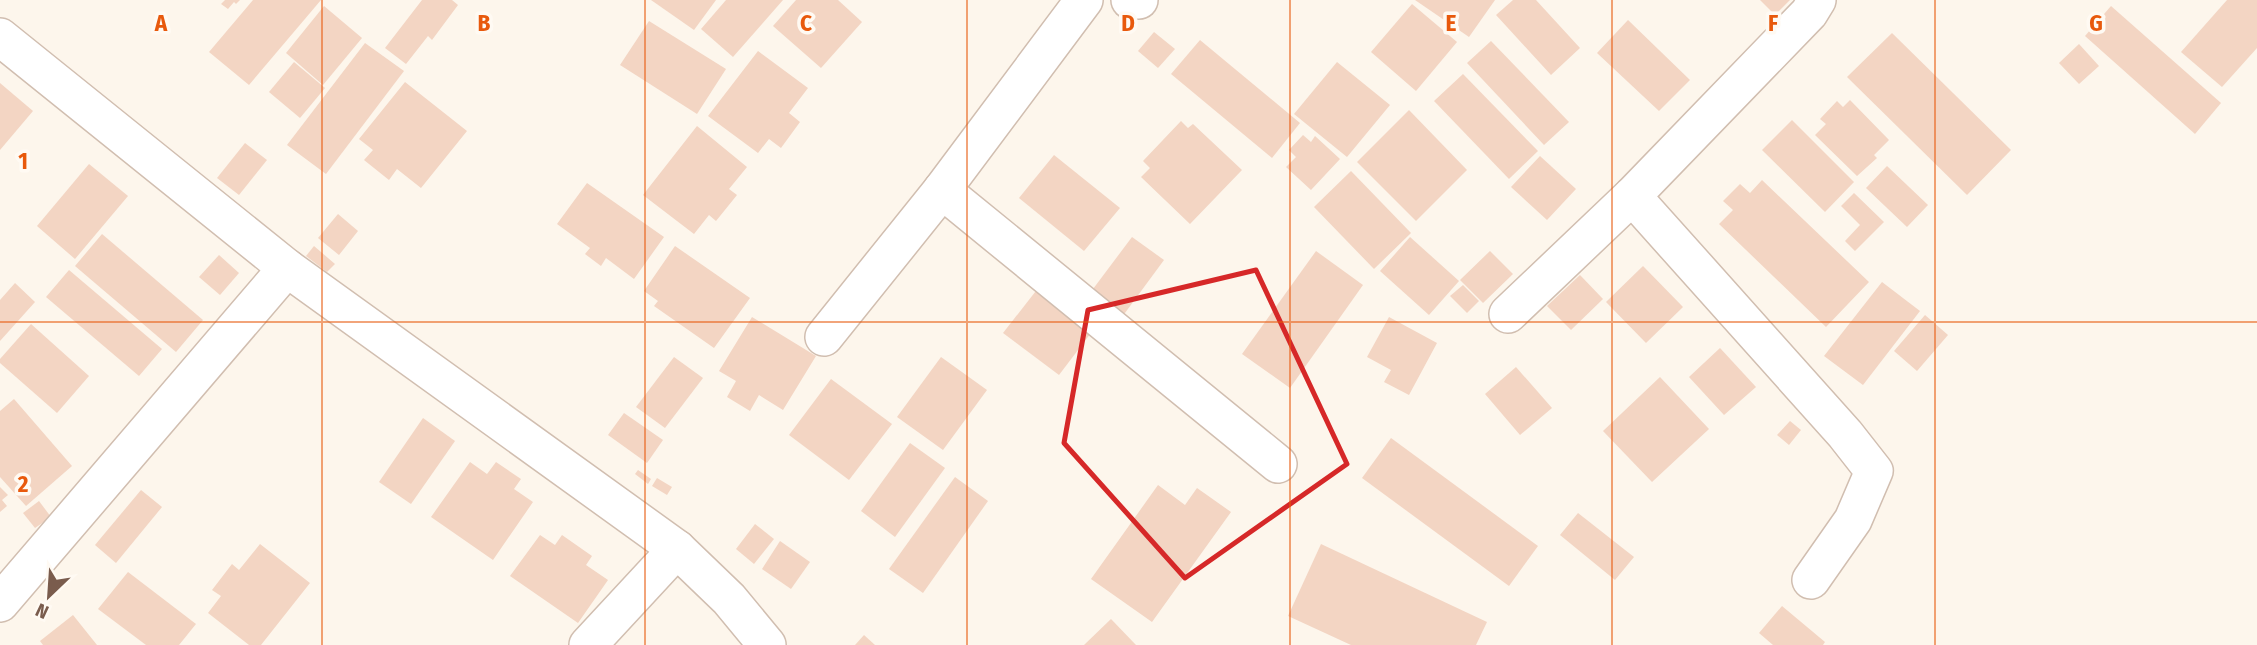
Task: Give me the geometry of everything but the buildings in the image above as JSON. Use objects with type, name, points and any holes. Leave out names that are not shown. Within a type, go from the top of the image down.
[{"type":"street","points":[[824,337],[942,190],[1084,0]]},
{"type":"street","points":[[1130,0],[1139,0]]},
{"type":"street","points":[[1507,314],[1632,196],[1809,13],[1817,0]]},
{"type":"street","points":[[0,37],[287,268],[677,549],[729,599],[767,645]]},
{"type":"street","points":[[942,190],[1278,464]]},
{"type":"street","points":[[1632,196],[1845,434],[1874,471],[1853,520],[1811,580]]},
{"type":"street","points":[[0,603],[287,268]]},
{"type":"street","points":[[588,645],[677,549]]},
{"type":"highlighted area","points":[[1256,270],[1347,464],[1185,578],[1064,443],[1088,310]]}]
